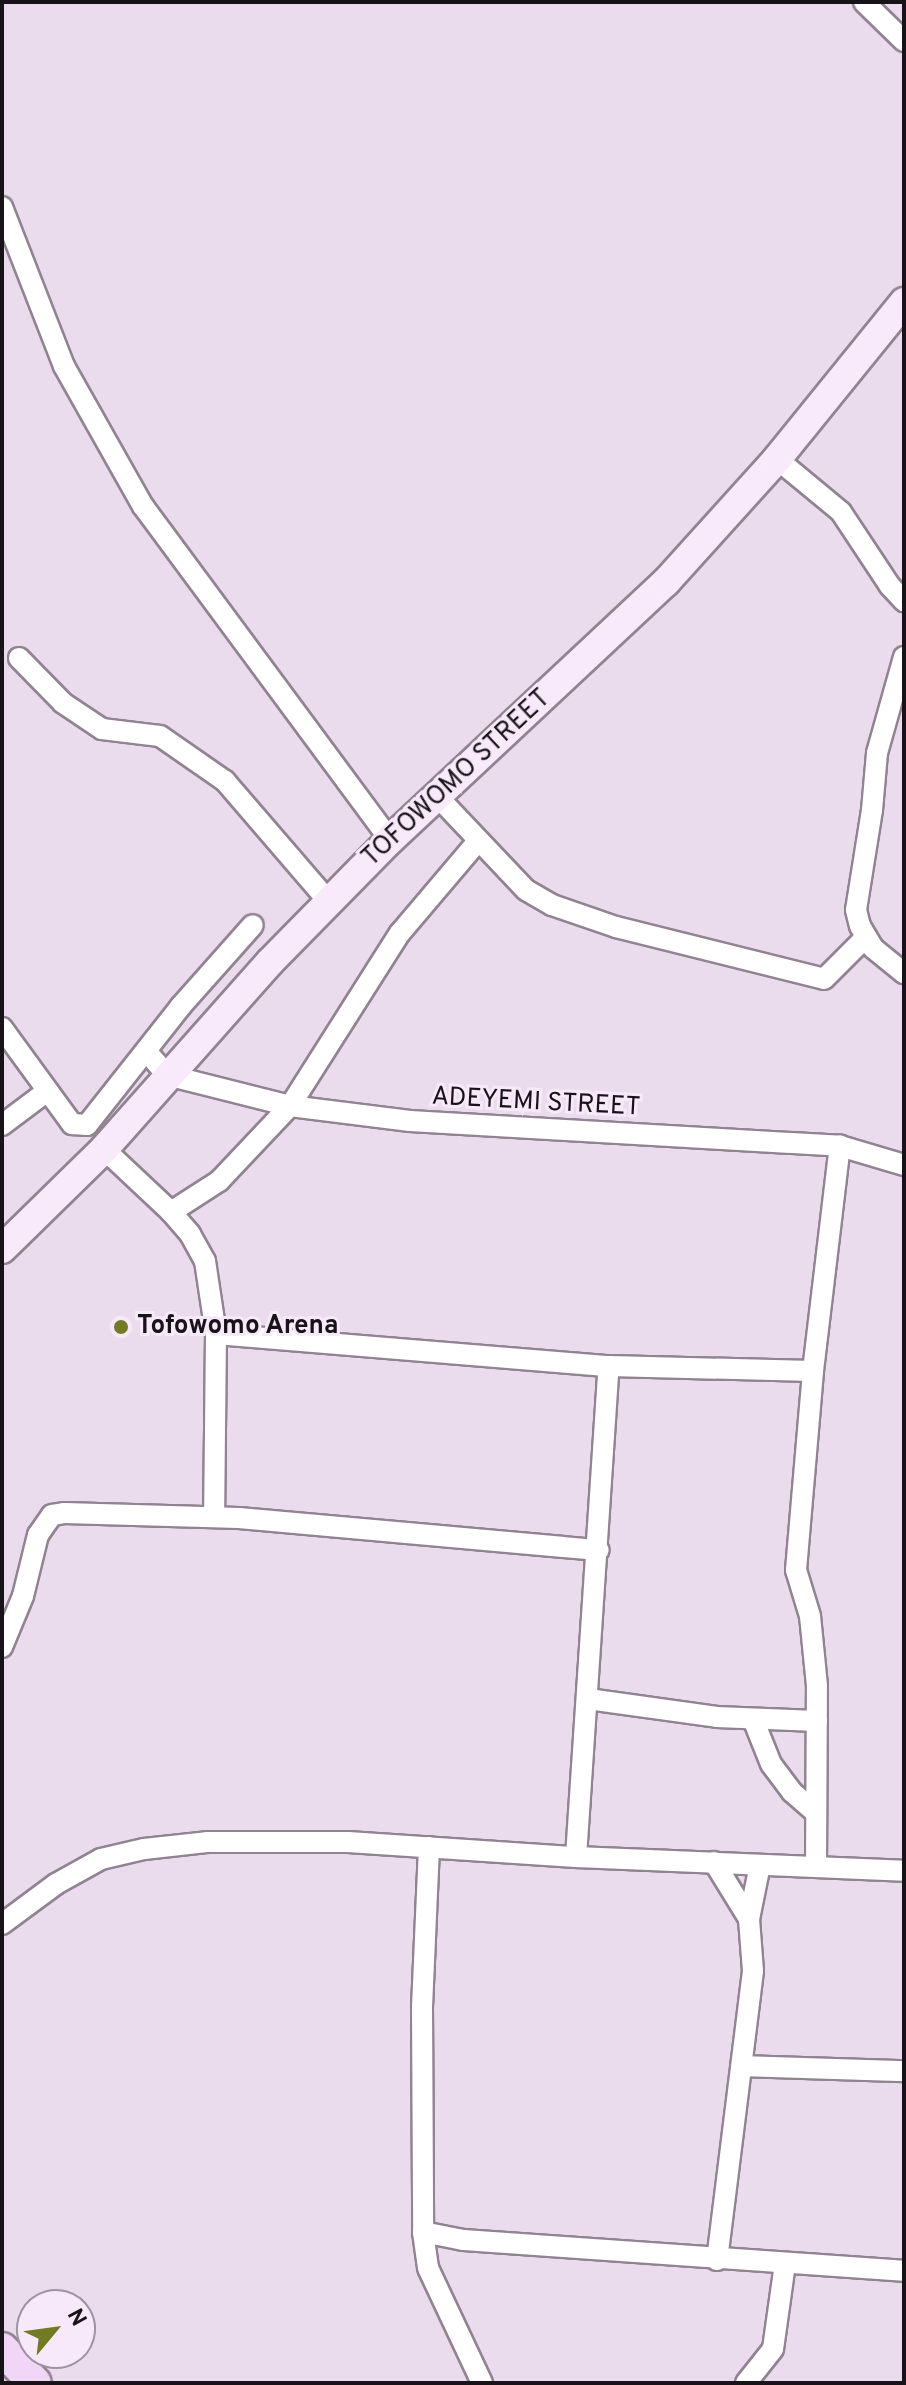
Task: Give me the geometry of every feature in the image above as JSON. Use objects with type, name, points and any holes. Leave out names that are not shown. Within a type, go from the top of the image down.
[{"type":"main road","points":[[2,2349],[35,2383]]},
{"type":"street","points":[[864,2],[904,41]]},
{"type":"street","points":[[2,207],[7,237],[64,366],[143,506],[390,840]]},
{"type":"street","name":"TOFOWOMO STREET","points":[[2,1249],[104,1149],[167,1075],[390,840],[666,582],[777,459],[904,302]]},
{"type":"street","points":[[777,459],[841,512],[890,586],[904,601]]},
{"type":"street","points":[[904,657],[877,753],[872,810],[856,910],[873,948],[904,973]]},
{"type":"street","points":[[19,658],[63,703],[102,729],[160,736],[225,781],[329,902]]},
{"type":"street","points":[[437,796],[526,890],[552,905],[616,927],[784,971],[829,977],[866,937]]},
{"type":"street","points":[[171,1212],[219,1181],[290,1106],[400,933],[478,841]]},
{"type":"street","points":[[2,1028],[72,1124],[87,1125],[181,1006],[253,925]]},
{"type":"street","points":[[147,1052],[167,1075]]},
{"type":"street","name":"ADEYEMI STREET","points":[[167,1075],[290,1106],[410,1121],[840,1146],[904,1165]]},
{"type":"street","points":[[2,1125],[46,1092]]},
{"type":"street","points":[[816,1867],[817,1686],[810,1616],[796,1570],[813,1371],[840,1146]]},
{"type":"street","points":[[104,1149],[171,1212],[190,1234],[205,1261],[216,1334],[214,1517]]},
{"type":"street","points":[[216,1334],[609,1366],[813,1371]]},
{"type":"street","points":[[576,1857],[609,1366]]},
{"type":"street","points":[[2,1647],[23,1596],[38,1535],[52,1515],[214,1517],[406,1531],[599,1550]]},
{"type":"street","points":[[588,1699],[753,1719],[817,1721]]},
{"type":"street","points":[[753,1719],[771,1764],[792,1792],[816,1813]]},
{"type":"street","points":[[2,1924],[56,1884],[90,1865],[144,1849],[223,1842],[348,1842],[576,1857],[904,1871]]},
{"type":"street","points":[[429,1847],[422,2006],[423,2232],[428,2268],[482,2383]]},
{"type":"street","points":[[714,1862],[749,1919]]},
{"type":"street","points":[[717,2260],[753,1971],[749,1919],[760,1865]]},
{"type":"street","points":[[742,2066],[904,2071]]},
{"type":"street","points":[[423,2232],[463,2240],[904,2271]]},
{"type":"street","points":[[746,2383],[773,2349],[785,2264]]},
{"type":"place","name":"Tofowomo Arena","points":[[121,1327]]}]
